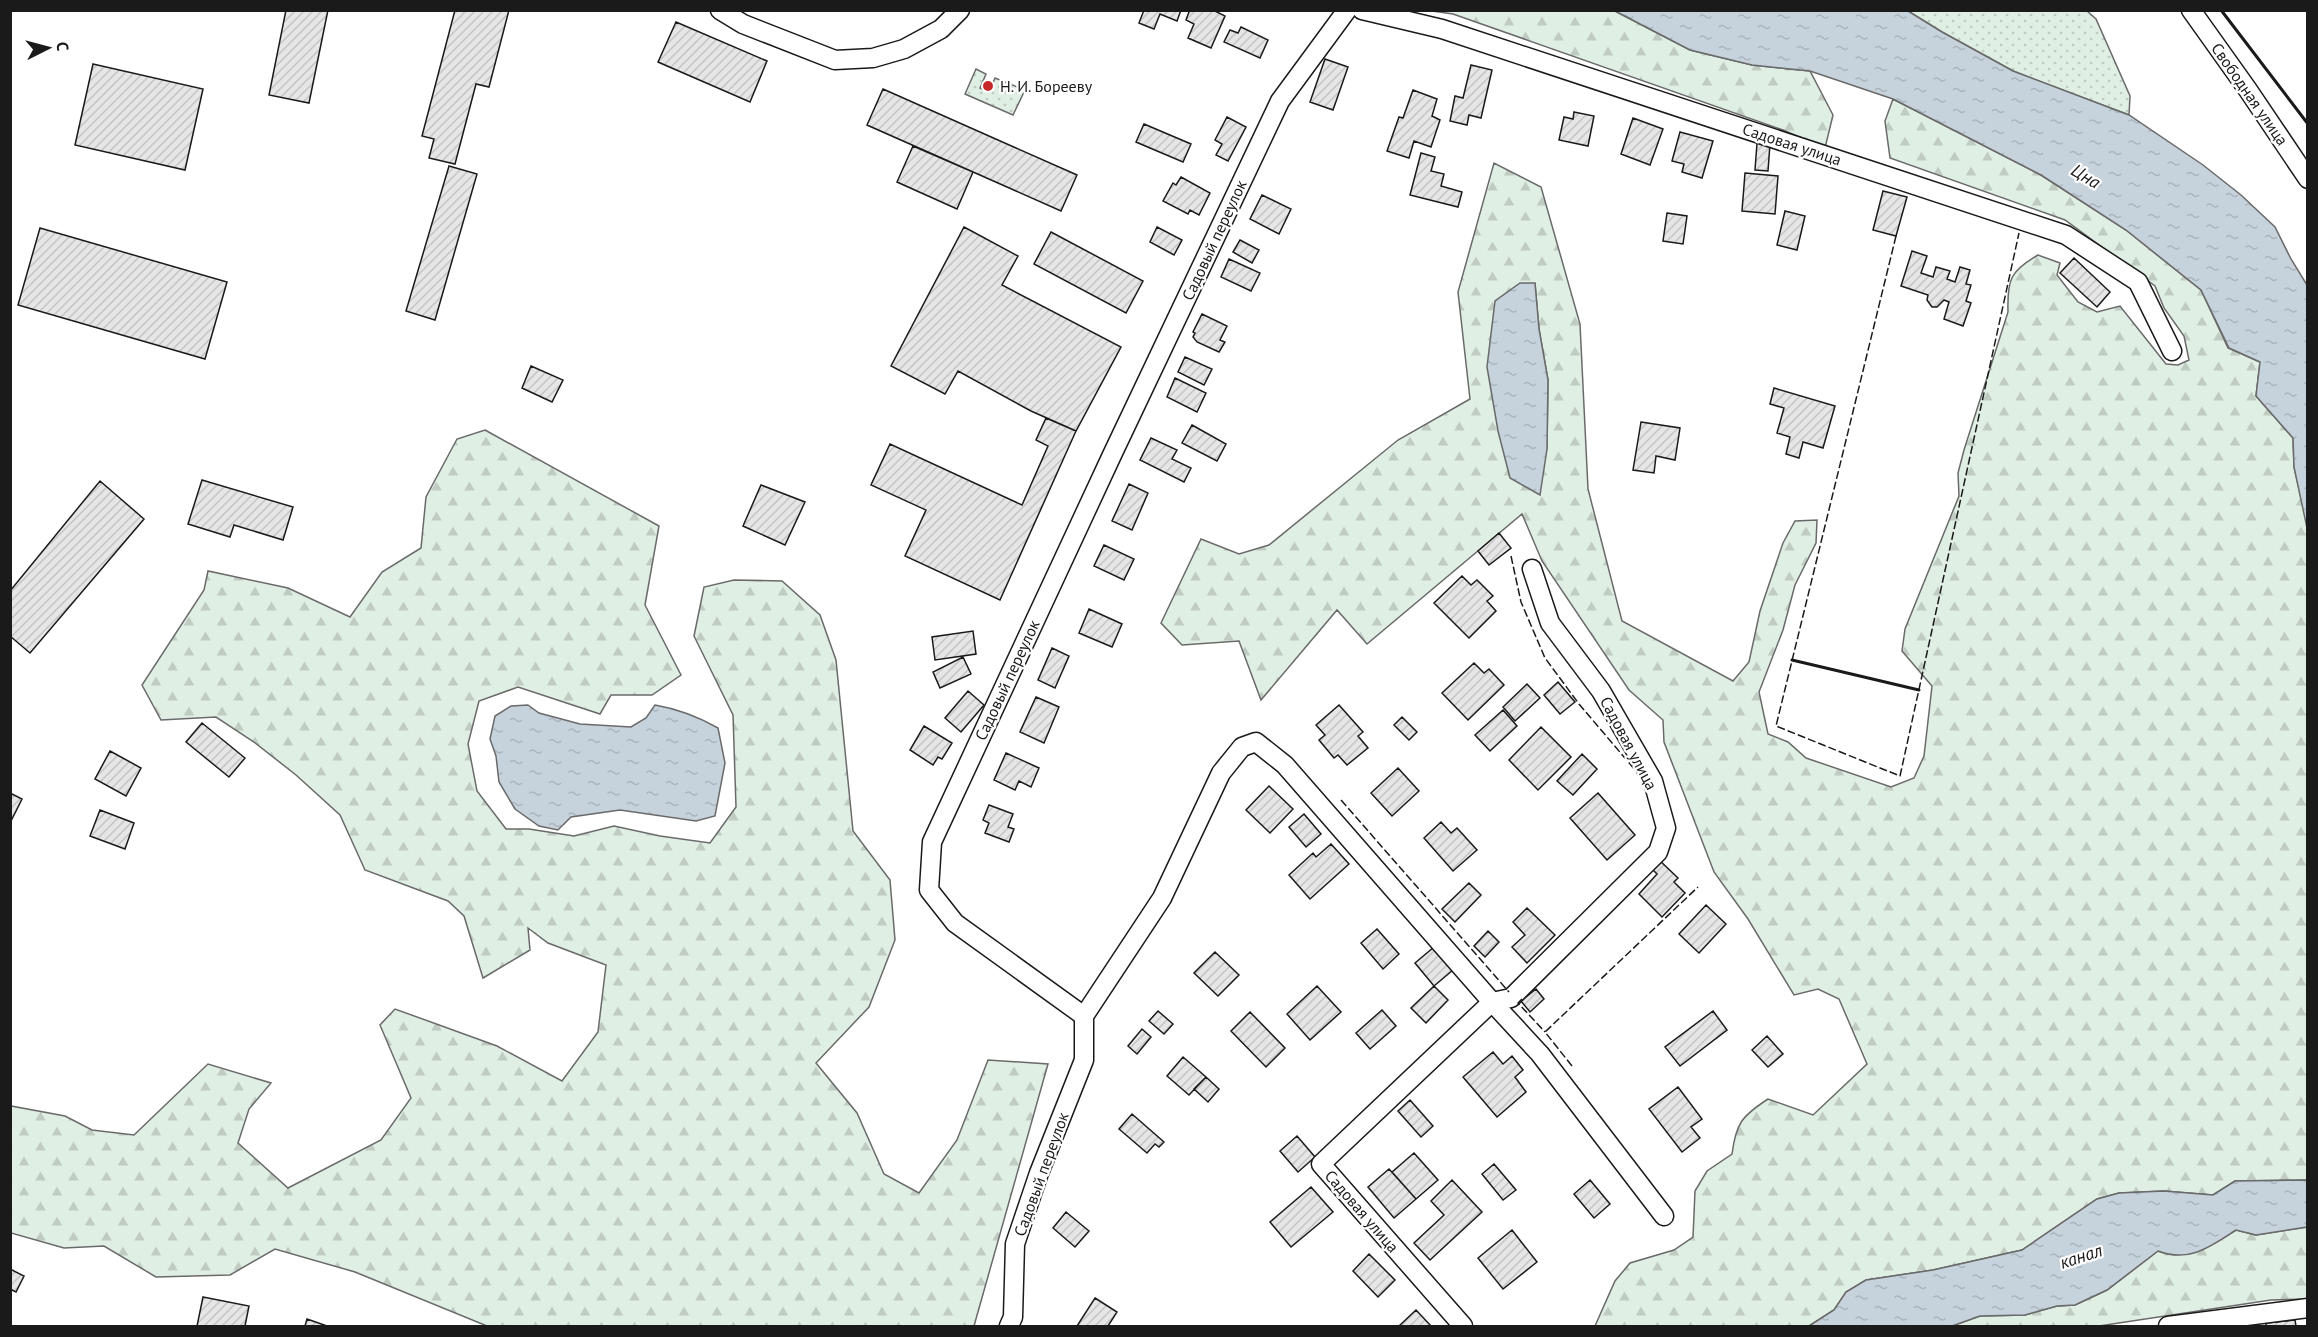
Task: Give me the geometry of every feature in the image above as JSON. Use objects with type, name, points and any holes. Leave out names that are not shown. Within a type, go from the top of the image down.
[{"type":"street","points":[[720,10],[743,24],[835,60],[873,58],[904,49],[941,29],[960,10]]},
{"type":"street","name":"Садовый переулок","points":[[1009,1326],[1013,1317],[1015,1244],[1039,1173],[1084,1060],[1084,1016],[955,923],[929,890],[932,842],[1107,465],[1280,101],[1347,10]]},
{"type":"street","name":"Садовая улица","points":[[1362,10],[1442,28],[2066,234],[2138,282],[2172,351]]},
{"type":"street","name":"Свободная улица","points":[[2191,10],[2307,179]]},
{"type":"street","name":"Садовая улица","points":[[1463,1326],[1321,1164],[1492,1002],[1511,998],[1658,852],[1666,828],[1653,781],[1601,690],[1550,623],[1532,569]]},
{"type":"street","points":[[1084,1016],[1162,898],[1221,773],[1242,747],[1256,742],[1285,765],[1540,1054],[1664,1216]]},
{"type":"street","points":[[2168,1326],[2307,1308]]},
{"type":"green space","points":[[1432,11],[1615,11],[1690,50],[1752,65],[1810,71],[1833,115],[1825,148],[1783,130],[1453,14]]},
{"type":"green space","points":[[1908,11],[2087,11],[2096,19],[2130,96],[2129,115],[2013,71]]},
{"type":"green space","points":[[976,69],[986,74],[980,88],[989,92],[995,78],[1025,90],[1013,115],[965,94]]},
{"type":"green space","points":[[1893,99],[2041,175],[2126,230],[2201,290],[2228,348],[2260,362],[2256,396],[2293,438],[2294,467],[2308,528],[2307,1180],[2235,1181],[2213,1195],[2164,1191],[2119,1193],[2097,1199],[2022,1250],[1933,1270],[1866,1280],[1846,1292],[1834,1310],[1809,1326],[1595,1326],[1615,1281],[1630,1263],[1674,1250],[1693,1237],[1695,1191],[1707,1171],[1732,1154],[1738,1127],[1752,1110],[1768,1099],[1813,1115],[1867,1064],[1839,999],[1818,989],[1794,995],[1748,919],[1714,872],[1664,742],[1663,720],[1629,690],[1542,561],[1522,514],[1367,644],[1337,610],[1261,700],[1239,641],[1182,645],[1161,623],[1201,539],[1239,554],[1269,545],[1398,440],[1470,399],[1458,292],[1494,163],[1541,187],[1580,324],[1588,489],[1622,621],[1733,681],[1749,662],[1760,611],[1783,543],[1795,521],[1817,520],[1816,543],[1795,585],[1783,630],[1759,692],[1768,734],[1788,742],[1806,758],[1891,787],[1914,778],[1924,756],[1932,686],[1902,651],[1905,629],[1959,496],[1958,473],[2008,312],[2008,292],[2012,278],[2021,266],[2038,255],[2060,263],[2057,275],[2078,302],[2097,312],[2120,306],[2166,364],[2178,365],[2189,360],[2184,336],[2164,308],[2155,286],[2065,220],[1890,158],[1885,121]],"holes":[[[1535,283],[1539,329],[1548,380],[1547,449]]]},
{"type":"green space","points":[[485,430],[659,526],[645,605],[681,675],[652,695],[611,695],[600,714],[518,687],[479,701],[468,744],[477,791],[506,829],[529,829],[574,836],[614,826],[660,836],[710,843],[736,807],[733,715],[694,636],[704,587],[734,580],[782,581],[820,615],[836,660],[853,831],[890,880],[895,940],[869,1007],[816,1063],[857,1113],[884,1174],[919,1193],[957,1140],[988,1060],[1048,1064],[974,1326],[487,1326],[355,1272],[275,1249],[230,1275],[156,1277],[104,1246],[64,1248],[11,1233],[11,1106],[65,1116],[92,1130],[134,1135],[208,1064],[271,1083],[249,1109],[238,1143],[288,1188],[381,1140],[411,1098],[380,1025],[395,1009],[497,1046],[562,1081],[598,1032],[606,965],[548,943],[528,928],[530,950],[483,978],[464,916],[448,901],[365,870],[340,815],[296,775],[254,742],[216,717],[161,720],[142,685],[204,590],[208,571],[288,588],[350,617],[382,572],[421,548],[426,497],[457,439]]},
{"type":"green space","points":[[2307,1227],[2307,1299],[2271,1300],[2099,1326],[1952,1326],[1980,1316],[2025,1315],[2057,1306],[2075,1305],[2107,1290],[2158,1251],[2168,1254],[2188,1253],[2208,1246],[2236,1230],[2256,1235]]},
{"type":"water","name":"Цна","points":[[1615,11],[1908,11],[2013,71],[2129,115],[2203,165],[2241,195],[2275,227],[2307,285],[2307,528],[2294,467],[2293,438],[2256,396],[2260,362],[2229,348],[2201,290],[2126,230],[2041,175],[1893,99],[1810,71],[1752,65],[1690,50]]},
{"type":"water","points":[[1520,283],[1535,283],[1539,329],[1548,380],[1547,449],[1540,495],[1510,478],[1498,431],[1487,367],[1495,301]]},
{"type":"water","points":[[528,705],[539,713],[580,724],[631,727],[646,718],[655,705],[687,714],[718,728],[725,763],[715,816],[696,821],[620,810],[571,817],[558,830],[539,826],[515,809],[499,782],[496,756],[490,739],[495,716],[511,706]]},
{"type":"water","name":"канал","points":[[2307,1180],[2307,1227],[2256,1235],[2236,1230],[2208,1247],[2189,1254],[2169,1254],[2158,1251],[2107,1290],[2075,1305],[2057,1306],[2025,1315],[1980,1316],[1952,1326],[1809,1326],[1834,1310],[1846,1292],[1866,1280],[1933,1270],[2022,1250],[2097,1199],[2119,1193],[2164,1191],[2213,1195],[2235,1181]]},
{"type":"building","points":[[286,10],[328,10],[309,103],[269,95]]},
{"type":"building","points":[[455,10],[509,10],[489,87],[476,84],[455,164],[429,158],[434,139],[422,136]]},
{"type":"building","points":[[1144,10],[1181,10],[1177,21],[1160,14],[1154,29],[1139,23]]},
{"type":"building","points":[[1192,10],[1213,10],[1225,16],[1211,48],[1188,38],[1194,24],[1186,20]]},
{"type":"building","points":[[676,22],[767,61],[750,102],[658,62]]},
{"type":"building","points":[[1241,27],[1268,40],[1260,58],[1224,42],[1230,30],[1238,33]]},
{"type":"building","points":[[1325,59],[1348,67],[1333,110],[1310,102]]},
{"type":"building","points":[[93,64],[203,89],[185,170],[75,145]]},
{"type":"building","points":[[1471,65],[1492,70],[1481,118],[1469,115],[1467,125],[1450,121],[1455,96],[1463,98]]},
{"type":"building","points":[[883,89],[1077,175],[1061,211],[867,125]]},
{"type":"building","points":[[1413,90],[1437,99],[1432,116],[1440,120],[1431,147],[1414,141],[1409,158],[1387,151],[1399,117],[1403,118]]},
{"type":"building","points":[[1574,112],[1594,116],[1588,146],[1559,140],[1564,117],[1573,119]]},
{"type":"building","points":[[1227,117],[1246,127],[1228,161],[1216,155],[1222,144],[1215,140]]},
{"type":"building","points":[[1633,118],[1663,129],[1650,165],[1621,154]]},
{"type":"building","points":[[1144,124],[1191,144],[1183,162],[1136,142]]},
{"type":"building","points":[[1680,132],[1713,141],[1702,178],[1682,172],[1684,164],[1672,161]]},
{"type":"building","points":[[1757,143],[1770,144],[1768,171],[1755,170]]},
{"type":"building","points":[[913,146],[973,172],[957,209],[897,182]]},
{"type":"building","points":[[1421,153],[1435,157],[1431,171],[1444,174],[1441,186],[1462,192],[1458,207],[1410,195]]},
{"type":"building","points":[[449,166],[477,174],[435,320],[406,311]]},
{"type":"building","points":[[1745,173],[1778,176],[1775,214],[1742,211]]},
{"type":"building","points":[[1181,177],[1210,193],[1199,215],[1190,210],[1188,214],[1163,201],[1173,183],[1176,185]]},
{"type":"building","points":[[1883,191],[1907,197],[1896,236],[1873,230]]},
{"type":"building","points":[[1262,195],[1291,209],[1279,234],[1250,219]]},
{"type":"building","points":[[1785,211],[1805,216],[1797,250],[1777,245]]},
{"type":"building","points":[[1667,213],[1687,216],[1683,244],[1663,241]]},
{"type":"building","points":[[964,227],[1018,256],[1002,285],[1121,347],[1076,431],[1031,411],[958,371],[945,394],[891,366]]},
{"type":"building","points":[[1157,227],[1182,240],[1174,255],[1150,242]]},
{"type":"building","points":[[40,228],[227,282],[205,359],[18,305]]},
{"type":"building","points":[[1051,232],[1143,281],[1126,313],[1034,264]]},
{"type":"building","points":[[1240,240],[1259,250],[1252,263],[1233,252]]},
{"type":"building","points":[[1912,251],[1927,256],[1921,273],[1933,277],[1936,267],[1950,271],[1947,279],[1955,282],[1960,267],[1970,270],[1966,284],[1971,285],[1966,301],[1971,303],[1963,326],[1944,319],[1949,302],[1944,300],[1937,307],[1932,307],[1927,300],[1928,295],[1901,286]]},
{"type":"building","points":[[2074,258],[2110,292],[2097,307],[2060,273]]},
{"type":"building","points":[[1229,259],[1260,273],[1251,291],[1221,277]]},
{"type":"building","points":[[1202,314],[1227,326],[1220,340],[1225,342],[1219,352],[1197,342],[1193,337],[1195,333],[1193,332]]},
{"type":"building","points":[[1185,357],[1212,369],[1204,385],[1178,372]]},
{"type":"building","points":[[531,366],[563,380],[552,402],[522,388]]},
{"type":"building","points":[[1175,378],[1206,393],[1197,412],[1167,397]]},
{"type":"building","points":[[1774,388],[1835,406],[1823,448],[1803,442],[1799,458],[1786,454],[1790,437],[1777,433],[1784,408],[1770,404]]},
{"type":"building","points":[[1046,418],[1076,431],[1000,600],[905,556],[926,510],[871,485],[890,444],[1022,505],[1048,446],[1036,440]]},
{"type":"building","points":[[1641,422],[1680,428],[1675,460],[1656,456],[1654,473],[1633,470]]},
{"type":"building","points":[[1192,425],[1226,444],[1217,461],[1182,443]]},
{"type":"building","points":[[1151,438],[1177,450],[1172,459],[1191,468],[1184,482],[1140,460]]},
{"type":"building","points":[[202,480],[293,507],[283,540],[234,525],[230,537],[188,524]]},
{"type":"building","points":[[100,481],[144,519],[30,653],[10,636],[10,591]]},
{"type":"building","points":[[1129,484],[1148,493],[1132,530],[1112,521]]},
{"type":"building","points":[[761,485],[805,502],[785,545],[743,526]]},
{"type":"building","points":[[1499,533],[1511,548],[1489,565],[1478,551]]},
{"type":"building","points":[[1104,545],[1134,559],[1124,580],[1094,566]]},
{"type":"building","points":[[1462,576],[1471,585],[1477,580],[1493,596],[1487,601],[1496,611],[1469,638],[1434,603]]},
{"type":"building","points":[[1089,609],[1122,624],[1112,647],[1079,633]]},
{"type":"building","points":[[973,631],[976,654],[935,660],[932,637]]},
{"type":"building","points":[[1052,648],[1069,656],[1055,688],[1038,680]]},
{"type":"building","points":[[963,657],[971,674],[940,688],[933,672]]},
{"type":"building","points":[[1474,663],[1484,673],[1489,669],[1504,685],[1468,720],[1442,693]]},
{"type":"building","points":[[1558,682],[1575,702],[1560,714],[1544,695]]},
{"type":"building","points":[[1527,684],[1540,698],[1515,721],[1503,707]]},
{"type":"building","points":[[968,691],[984,705],[961,732],[945,718]]},
{"type":"building","points":[[1036,697],[1059,707],[1044,743],[1020,732]]},
{"type":"building","points":[[1339,705],[1363,732],[1358,736],[1368,748],[1347,765],[1338,755],[1334,758],[1319,740],[1325,735],[1316,725]]},
{"type":"building","points":[[1503,710],[1517,726],[1490,751],[1475,735]]},
{"type":"building","points":[[1402,717],[1417,732],[1409,740],[1394,725]]},
{"type":"building","points":[[202,723],[245,758],[229,777],[186,742]]},
{"type":"building","points":[[924,726],[952,743],[942,759],[938,757],[933,765],[910,750]]},
{"type":"building","points":[[1541,727],[1571,757],[1538,790],[1509,760]]},
{"type":"building","points":[[110,751],[141,768],[126,796],[95,779]]},
{"type":"building","points":[[1006,753],[1039,768],[1031,787],[1019,781],[1015,790],[994,780]]},
{"type":"building","points":[[1582,754],[1597,769],[1573,795],[1557,781]]},
{"type":"building","points":[[1398,768],[1419,791],[1392,816],[1371,793]]},
{"type":"building","points":[[1269,786],[1293,809],[1270,833],[1246,810]]},
{"type":"building","points":[[10,793],[22,799],[10,823]]},
{"type":"building","points":[[1598,793],[1635,835],[1607,860],[1570,818]]},
{"type":"building","points":[[989,805],[1013,814],[1008,827],[1014,829],[1009,842],[985,833],[989,823],[983,820]]},
{"type":"building","points":[[100,810],[134,823],[125,849],[90,836]]},
{"type":"building","points":[[1304,814],[1321,834],[1306,847],[1289,827]]},
{"type":"building","points":[[1441,822],[1451,833],[1457,828],[1477,850],[1453,871],[1424,838]]},
{"type":"building","points":[[1331,844],[1349,864],[1310,899],[1289,875],[1313,853],[1316,857]]},
{"type":"building","points":[[1657,858],[1678,878],[1674,882],[1685,893],[1662,917],[1639,894],[1657,874],[1650,867]]},
{"type":"building","points":[[1469,883],[1481,895],[1455,922],[1442,909]]},
{"type":"building","points":[[1706,905],[1726,924],[1699,953],[1679,934]]},
{"type":"building","points":[[1527,908],[1555,935],[1527,963],[1512,947],[1525,935],[1513,922]]},
{"type":"building","points":[[1377,929],[1399,954],[1383,969],[1361,943]]},
{"type":"building","points":[[1488,931],[1499,942],[1485,957],[1474,946]]},
{"type":"building","points":[[1434,947],[1453,970],[1434,986],[1415,963]]},
{"type":"building","points":[[1215,952],[1239,975],[1218,996],[1194,973]]},
{"type":"building","points":[[1317,986],[1341,1012],[1310,1040],[1287,1014]]},
{"type":"building","points":[[1434,986],[1448,1000],[1426,1023],[1411,1008]]},
{"type":"building","points":[[1536,989],[1544,999],[1530,1012],[1521,1001]]},
{"type":"building","points":[[1382,1010],[1396,1026],[1370,1049],[1356,1033]]},
{"type":"building","points":[[1158,1011],[1173,1024],[1164,1034],[1149,1021]]},
{"type":"building","points":[[1713,1011],[1727,1030],[1680,1066],[1665,1047]]},
{"type":"building","points":[[1250,1012],[1285,1048],[1266,1067],[1231,1031]]},
{"type":"building","points":[[1142,1029],[1151,1037],[1137,1054],[1128,1046]]},
{"type":"building","points":[[1767,1036],[1783,1054],[1768,1067],[1752,1050]]},
{"type":"building","points":[[1493,1052],[1503,1064],[1512,1056],[1523,1070],[1515,1077],[1526,1092],[1497,1117],[1463,1077]]},
{"type":"building","points":[[1183,1057],[1206,1077],[1189,1095],[1167,1076]]},
{"type":"building","points":[[1206,1077],[1219,1089],[1208,1102],[1194,1089]]},
{"type":"building","points":[[1678,1087],[1702,1119],[1691,1127],[1700,1138],[1682,1152],[1649,1109]]},
{"type":"building","points":[[1410,1100],[1433,1126],[1421,1137],[1398,1111]]},
{"type":"building","points":[[1132,1114],[1164,1142],[1159,1147],[1155,1144],[1147,1153],[1119,1129]]},
{"type":"building","points":[[1297,1136],[1315,1157],[1298,1172],[1280,1151]]},
{"type":"building","points":[[1414,1153],[1438,1180],[1416,1199],[1392,1172]]},
{"type":"building","points":[[1494,1164],[1516,1190],[1503,1200],[1482,1174]]},
{"type":"building","points":[[1389,1169],[1416,1199],[1394,1218],[1368,1187]]},
{"type":"building","points":[[1452,1180],[1482,1212],[1430,1260],[1414,1243],[1444,1215],[1431,1201]]},
{"type":"building","points":[[1590,1180],[1610,1204],[1594,1218],[1574,1194]]},
{"type":"building","points":[[1311,1187],[1333,1212],[1291,1247],[1270,1222]]},
{"type":"building","points":[[1066,1212],[1089,1231],[1075,1247],[1053,1228]]},
{"type":"building","points":[[1512,1230],[1537,1262],[1503,1289],[1478,1258]]},
{"type":"building","points":[[1369,1254],[1395,1280],[1378,1297],[1353,1271]]},
{"type":"building","points":[[10,1269],[24,1276],[16,1292],[10,1289]]},
{"type":"building","points":[[203,1297],[249,1306],[245,1326],[197,1326]]},
{"type":"building","points":[[1095,1298],[1117,1312],[1108,1326],[1077,1326]]},
{"type":"building","points":[[1416,1310],[1431,1326],[1399,1326]]},
{"type":"building","points":[[307,1319],[327,1326],[305,1326]]},
{"type":"building","points":[[2295,1320],[2296,1326],[2266,1326],[2266,1323]]},
{"type":"fence","points":[[1896,236],[1776,726],[1900,776],[2019,233]]},
{"type":"fence","points":[[1511,556],[1521,602],[1545,658],[1579,704],[1641,777]]},
{"type":"fence","points":[[1341,800],[1509,992]]},
{"type":"fence","points":[[1572,1066],[1545,1032],[1698,887]]},
{"type":"fence","points":[[1522,999],[1518,1003],[1545,1032]]},
{"type":"wall","points":[[2221,10],[2308,124]]},
{"type":"wall","points":[[1792,660],[1919,690]]},
{"type":"place","name":"Н. И. Борееву","points":[[988,86]]}]
